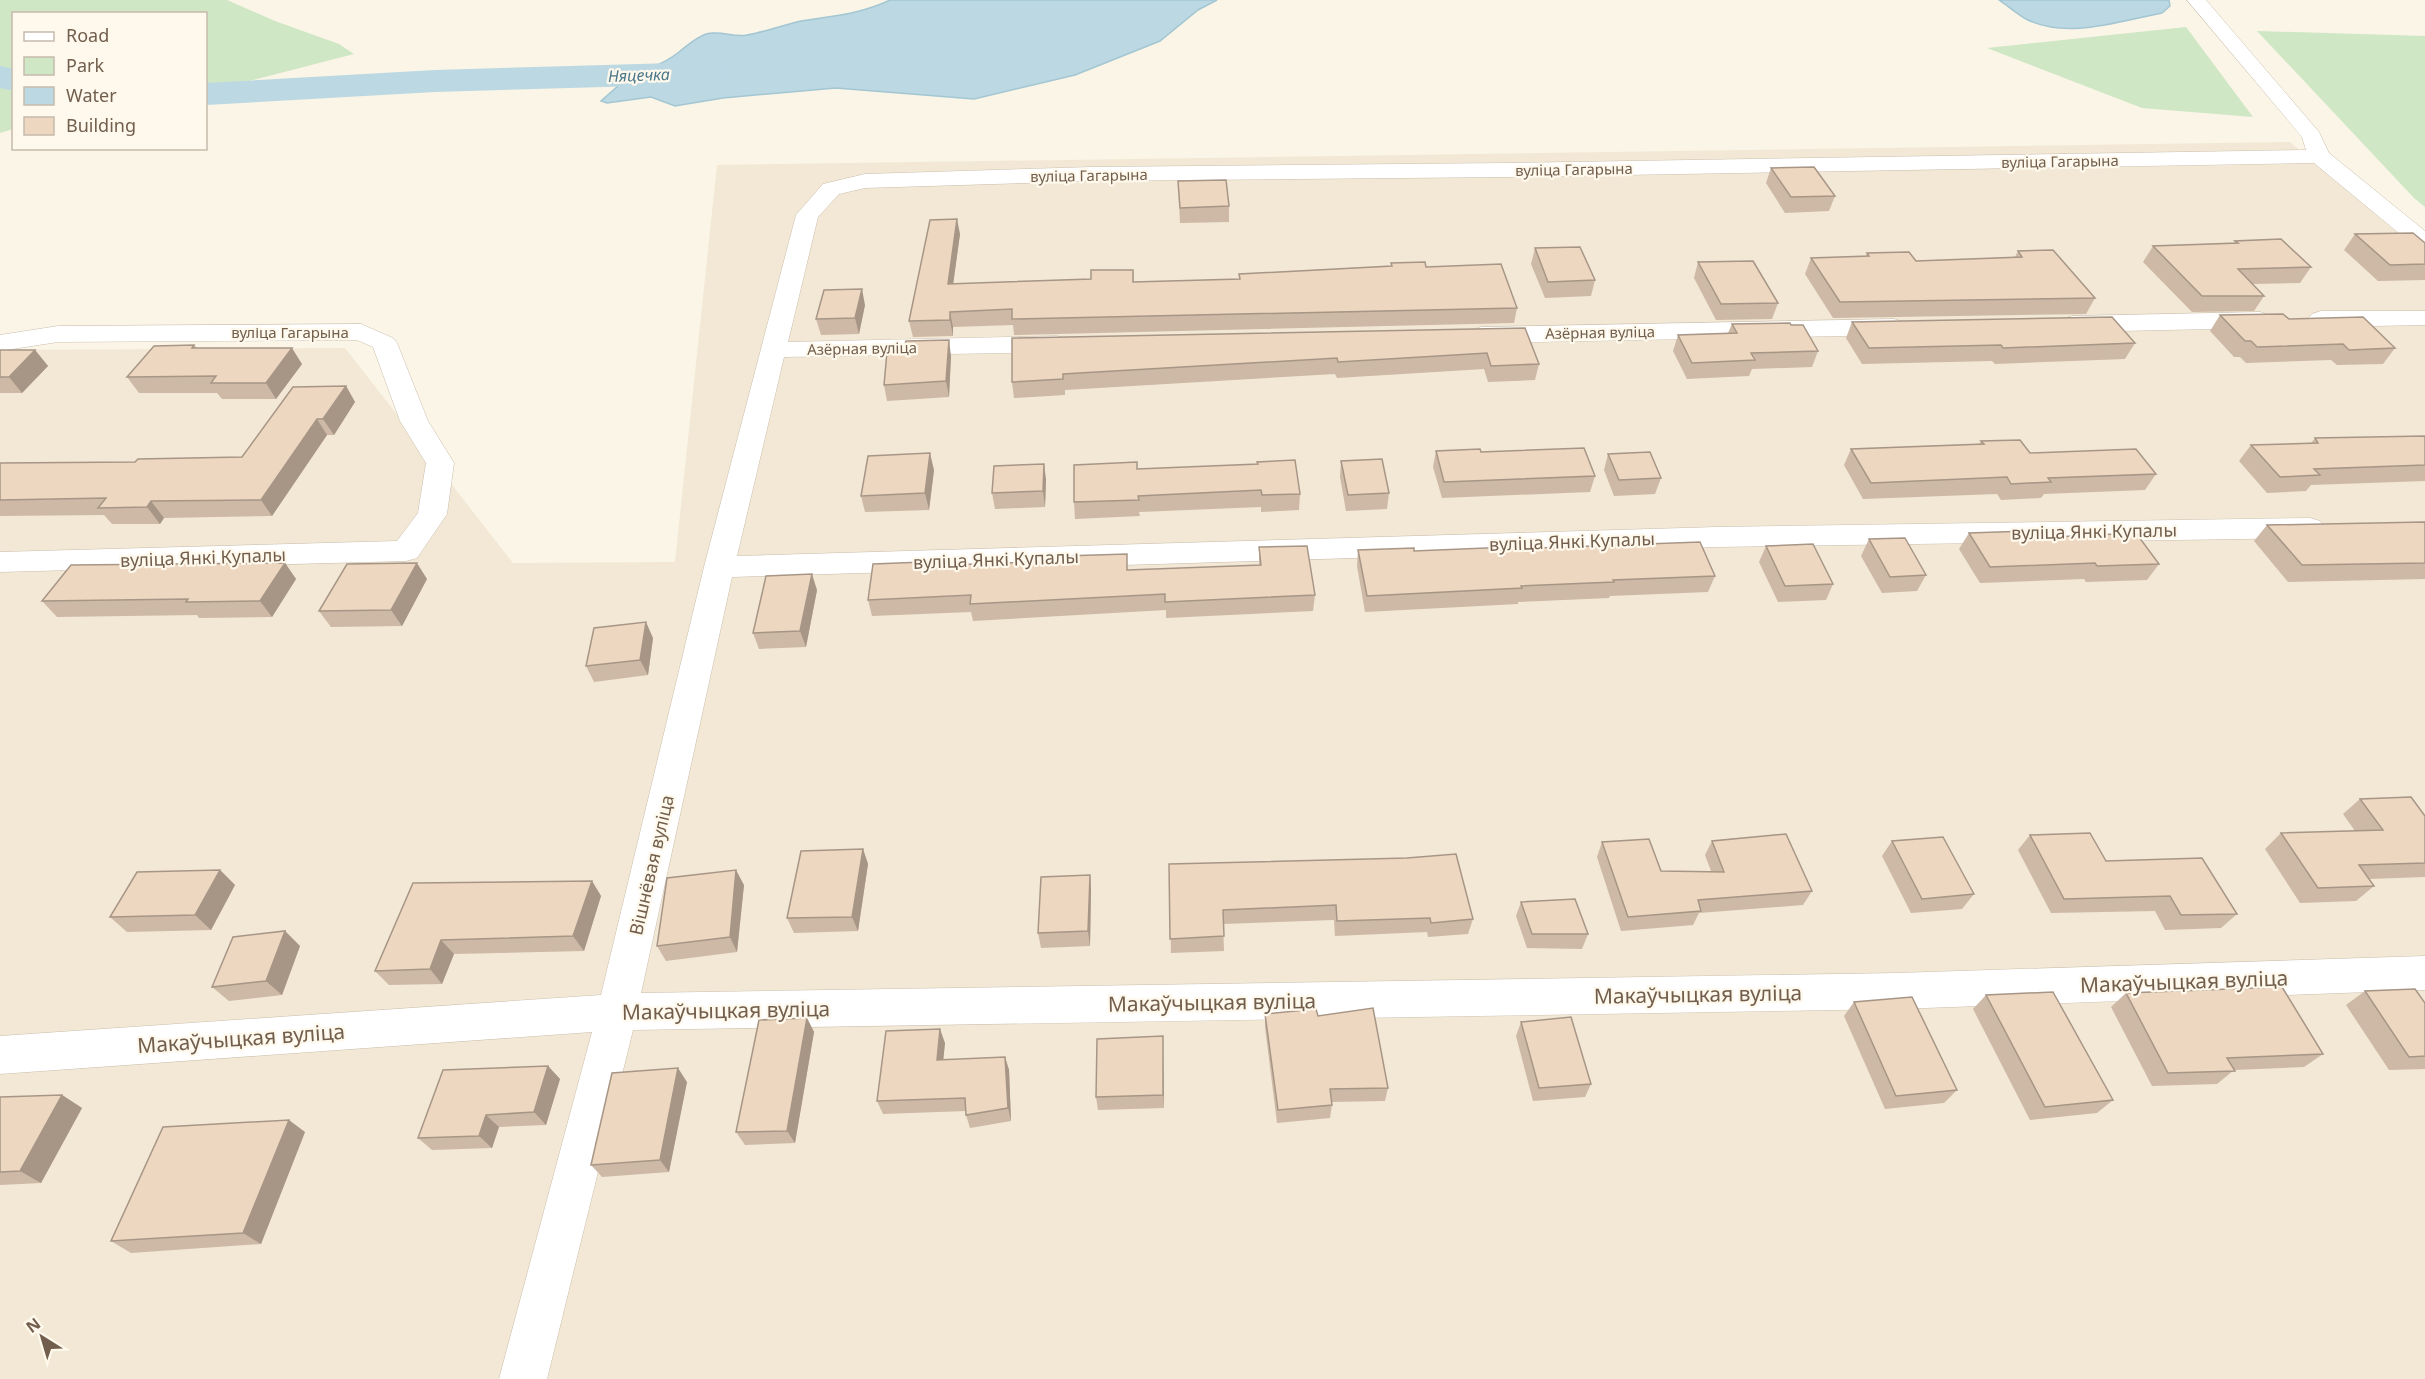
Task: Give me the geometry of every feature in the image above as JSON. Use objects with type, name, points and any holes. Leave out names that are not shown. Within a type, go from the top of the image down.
[{"type":"street","points":[[2196,0],[2312,136],[2319,156],[2425,243]]},
{"type":"street","name":"вуліца Гагарына","points":[[831,189],[865,181],[1092,174],[1811,166],[2319,156]]},
{"type":"street","name":"Вішнёвая вуліца","points":[[523,1379],[617,1012],[719,567],[807,215],[831,189]]},
{"type":"street","points":[[2054,324],[2425,318]]},
{"type":"street","name":"Азёрная вуліца","points":[[1456,335],[1922,326]]},
{"type":"street","name":"вуліца Гагарына","points":[[0,343],[58,334],[349,332],[360,332],[384,343],[414,422],[440,463],[432,514],[405,551]]},
{"type":"street","name":"Азёрная вуліца","points":[[774,350],[1085,344]]},
{"type":"street","name":"вуліца Янкі Купалы","points":[[719,567],[1717,537],[2341,527]]},
{"type":"street","name":"вуліца Янкі Купалы","points":[[0,562],[405,551]]},
{"type":"street","name":"Макаўчыцкая вуліца","points":[[0,1055],[617,1012],[1886,991],[2425,974]]},
{"type":"shaded area","points":[[2290,142],[2425,256],[2425,1379],[0,1379],[0,350],[345,348],[513,563],[675,562],[717,165]]},
{"type":"green space","points":[[0,0],[227,0],[275,21],[339,44],[354,54],[207,92],[207,12],[12,12],[12,129],[0,133]]},
{"type":"green space","points":[[2186,27],[2253,117],[2142,108],[1987,48]]},
{"type":"green space","points":[[2257,31],[2425,36],[2425,207],[2414,198]]},
{"type":"water","points":[[890,0],[1217,0],[1198,10],[1160,41],[1075,75],[974,99],[836,88],[723,98],[675,106],[651,97],[607,103],[601,101],[627,78],[624,70],[647,68],[660,64],[706,34],[747,35],[801,21],[857,11]]},
{"type":"water","points":[[1999,0],[2169,0],[2170,6],[2162,13],[2111,24],[2058,28],[2026,19]]},
{"type":"building","points":[[1814,167],[1835,196],[1791,197],[1771,168]]},
{"type":"building","points":[[1226,180],[1229,206],[1180,208],[1178,181]]},
{"type":"building","points":[[957,219],[948,284],[1091,279],[1091,270],[1133,270],[1133,282],[1240,279],[1239,274],[1392,266],[1391,263],[1425,262],[1426,267],[1501,264],[1517,308],[1012,319],[1012,309],[950,312],[950,320],[909,321],[930,220]]},
{"type":"building","points":[[2413,233],[2425,243],[2425,264],[2390,265],[2355,234]]},
{"type":"building","points":[[2281,239],[2311,267],[2238,269],[2264,296],[2202,296],[2153,246],[2238,243],[2235,241]]},
{"type":"building","points":[[1580,247],[1595,280],[1548,282],[1535,248]]},
{"type":"building","points":[[2053,250],[2095,298],[1840,302],[1811,258],[1909,252],[1916,261],[2022,257],[2018,251]]},
{"type":"building","points":[[1753,261],[1778,303],[1721,304],[1698,262]]},
{"type":"building","points":[[862,289],[855,318],[816,319],[824,290]]},
{"type":"building","points":[[2283,314],[2289,319],[2363,317],[2395,348],[2349,350],[2343,344],[2257,347],[2251,341],[2245,341],[2220,315]]},
{"type":"building","points":[[2112,317],[2135,343],[2003,348],[2001,345],[1869,348],[1852,322]]},
{"type":"building","points":[[1790,323],[1791,325],[1803,325],[1818,351],[1751,353],[1755,360],[1692,363],[1678,335],[1737,333],[1732,324]]},
{"type":"building","points":[[1525,328],[1539,364],[1491,366],[1487,353],[1338,362],[1337,358],[1063,374],[1063,379],[1012,382],[1012,338]]},
{"type":"building","points":[[949,340],[946,381],[884,385],[887,352],[903,351],[906,341]]},
{"type":"building","points":[[194,345],[192,348],[292,348],[266,383],[211,383],[216,376],[127,377],[154,346]]},
{"type":"building","points":[[0,350],[35,350],[9,377],[0,377]]},
{"type":"building","points":[[346,386],[323,419],[317,419],[261,500],[151,501],[147,507],[98,508],[106,498],[0,500],[0,463],[135,462],[138,459],[242,457],[293,387]]},
{"type":"building","points":[[2425,436],[2425,465],[2314,469],[2320,475],[2280,477],[2251,445],[2318,443],[2315,438]]},
{"type":"building","points":[[2020,440],[2030,453],[2136,449],[2156,474],[2048,478],[2051,482],[2011,484],[2007,477],[1871,483],[1851,449],[1984,444],[1981,441]]},
{"type":"building","points":[[1584,448],[1595,476],[1444,482],[1436,451],[1480,449],[1481,452]]},
{"type":"building","points":[[1650,452],[1661,478],[1619,480],[1608,454]]},
{"type":"building","points":[[930,453],[925,493],[861,496],[868,456]]},
{"type":"building","points":[[1382,459],[1389,493],[1348,495],[1341,461]]},
{"type":"building","points":[[1295,460],[1300,494],[1262,495],[1261,490],[1138,496],[1139,500],[1074,502],[1074,465],[1137,462],[1137,469],[1258,464],[1257,462]]},
{"type":"building","points":[[1044,464],[1043,491],[992,493],[994,466]]},
{"type":"building","points":[[2425,522],[2425,563],[2302,565],[2267,525]]},
{"type":"building","points":[[2028,531],[2032,538],[2136,533],[2159,564],[2097,566],[2095,563],[1990,567],[1969,533]]},
{"type":"building","points":[[1905,538],[1926,575],[1890,577],[1869,539]]},
{"type":"building","points":[[1700,542],[1715,576],[1613,580],[1614,582],[1367,596],[1358,550],[1414,548],[1414,551],[1510,547],[1510,549]]},
{"type":"building","points":[[1813,544],[1833,584],[1785,586],[1766,546]]},
{"type":"building","points":[[1307,546],[1315,595],[1165,602],[1165,594],[970,604],[971,595],[868,600],[873,564],[948,561],[948,565],[1063,561],[1063,556],[1127,554],[1127,570],[1261,565],[1259,547]]},
{"type":"building","points":[[285,563],[260,601],[186,602],[188,599],[42,601],[71,565]]},
{"type":"building","points":[[417,563],[391,610],[319,611],[347,564]]},
{"type":"building","points":[[812,574],[800,631],[753,633],[766,576]]},
{"type":"building","points":[[646,622],[640,660],[586,666],[594,628]]},
{"type":"building","points":[[2411,797],[2425,816],[2425,863],[2359,865],[2374,886],[2318,888],[2281,833],[2383,830],[2360,799]]},
{"type":"building","points":[[2090,833],[2106,861],[2202,858],[2237,914],[2181,915],[2170,896],[2064,899],[2030,835]]},
{"type":"building","points":[[1786,834],[1812,891],[1698,900],[1701,911],[1628,917],[1602,842],[1649,839],[1661,871],[1724,872],[1712,841]]},
{"type":"building","points":[[1943,837],[1974,894],[1922,899],[1892,841]]},
{"type":"building","points":[[863,849],[852,917],[787,918],[801,851]]},
{"type":"building","points":[[1456,854],[1473,919],[1431,923],[1430,918],[1337,921],[1336,905],[1223,910],[1224,936],[1170,939],[1169,864],[1407,858]]},
{"type":"building","points":[[220,870],[195,915],[110,917],[137,872]]},
{"type":"building","points":[[736,870],[730,937],[657,946],[667,878]]},
{"type":"building","points":[[1090,875],[1088,931],[1038,933],[1041,877]]},
{"type":"building","points":[[592,881],[573,936],[441,940],[430,969],[375,971],[413,883]]},
{"type":"building","points":[[1575,899],[1588,934],[1532,934],[1521,902]]},
{"type":"building","points":[[285,931],[266,981],[212,987],[233,937]]},
{"type":"building","points":[[2282,987],[2323,1054],[2227,1058],[2235,1071],[2168,1073],[2126,993]]},
{"type":"building","points":[[2415,989],[2425,1003],[2425,1056],[2409,1057],[2365,991]]},
{"type":"building","points":[[2053,992],[2113,1100],[2045,1107],[1986,995]]},
{"type":"building","points":[[1912,997],[1957,1090],[1896,1096],[1854,1002]]},
{"type":"building","points":[[1373,1008],[1388,1088],[1330,1089],[1332,1105],[1278,1110],[1265,1014],[1316,1009],[1318,1016]]},
{"type":"building","points":[[1571,1017],[1591,1084],[1539,1088],[1521,1022]]},
{"type":"building","points":[[807,1018],[787,1131],[736,1132],[759,1020]]},
{"type":"building","points":[[940,1029],[937,1060],[1005,1057],[1008,1108],[966,1115],[965,1098],[877,1101],[886,1031]]},
{"type":"building","points":[[1163,1036],[1163,1095],[1096,1097],[1097,1039]]},
{"type":"building","points":[[548,1066],[534,1112],[486,1115],[479,1136],[418,1138],[443,1070]]},
{"type":"building","points":[[678,1068],[660,1160],[591,1165],[612,1073]]},
{"type":"building","points":[[62,1095],[20,1171],[0,1172],[0,1097]]},
{"type":"building","points":[[289,1120],[243,1233],[111,1241],[163,1127]]},
{"type":"waterway","name":"Няцечка","points":[[207,94],[435,81],[709,73]]},
{"type":"waterway","name":"Няцечка","points":[[0,77],[12,80]]}]
